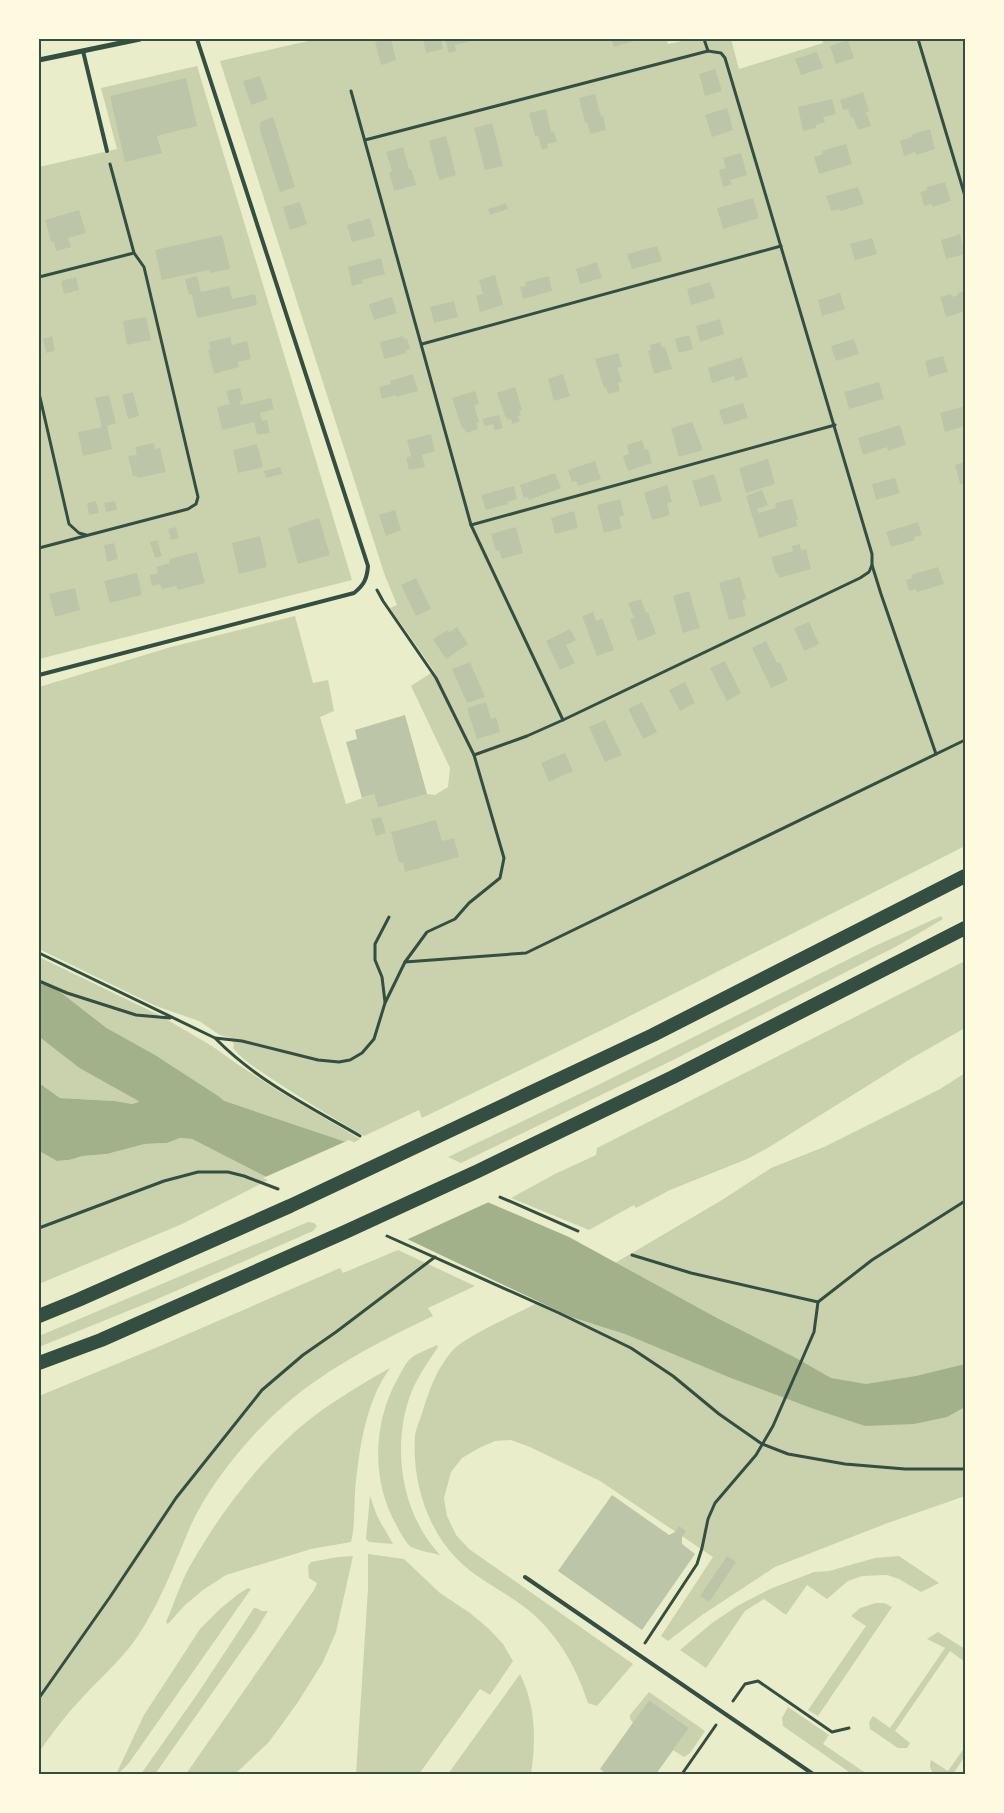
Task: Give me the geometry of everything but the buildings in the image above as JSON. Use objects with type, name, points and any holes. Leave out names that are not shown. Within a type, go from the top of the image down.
[{"type":"highway","points":[[39,1316],[290,1206],[653,1034],[965,876]]},
{"type":"highway","points":[[39,1363],[100,1340],[478,1171],[673,1077],[965,928]]},
{"type":"street","points":[[39,60],[140,39]]},
{"type":"lane","points":[[39,675],[354,593],[367,578],[368,566],[197,39]]},
{"type":"lane","points":[[83,51],[107,151]]},
{"type":"lane","points":[[525,1577],[813,1774]]},
{"type":"path","points":[[704,39],[708,51]]},
{"type":"path","points":[[918,39],[965,196]]},
{"type":"path","points":[[365,140],[708,51],[717,51],[725,58],[835,425],[872,554],[872,565],[936,754]]},
{"type":"path","points":[[351,91],[471,525],[563,720]]},
{"type":"path","points":[[39,548],[188,509],[196,504],[198,497],[144,267],[134,253],[107,151]]},
{"type":"path","points":[[422,344],[781,246]]},
{"type":"path","points":[[39,277],[134,253]]},
{"type":"path","points":[[39,392],[69,524],[79,533],[87,535]]},
{"type":"path","points":[[471,525],[835,425]]},
{"type":"path","points":[[474,755],[527,736],[563,720],[860,578],[869,572],[872,565]]},
{"type":"path","points":[[39,953],[215,1038],[242,1041],[318,1060],[339,1062],[350,1060],[362,1053],[370,1044],[378,1029],[385,1003],[405,962],[427,932],[455,919],[469,903],[500,878],[504,858],[474,755],[436,678],[382,601],[368,566]]},
{"type":"path","points":[[405,962],[526,953],[965,740]]},
{"type":"path","points":[[385,1003],[382,978],[374,960],[375,944],[389,917]]},
{"type":"path","points":[[39,981],[67,994],[136,1014],[173,1019]]},
{"type":"path","points":[[215,1038],[231,1054],[268,1081],[360,1136]]},
{"type":"path","points":[[39,1228],[164,1181],[198,1172],[228,1172],[259,1181]]},
{"type":"path","points":[[500,1197],[578,1232]]},
{"type":"path","points":[[637,1653],[650,1637],[696,1564],[702,1548],[708,1520],[715,1503],[746,1468],[773,1426],[814,1332],[818,1302],[872,1260],[965,1201]]},
{"type":"path","points":[[414,1248],[559,1313],[631,1348],[674,1376],[719,1414],[762,1444],[788,1454],[845,1464],[905,1469],[965,1469]]},
{"type":"path","points":[[632,1255],[691,1273],[818,1302]]},
{"type":"path","points":[[39,1698],[176,1498],[262,1390],[303,1354],[336,1332],[436,1257]]},
{"type":"path","points":[[682,1774],[745,1684],[758,1681],[832,1732],[849,1728]]},
{"type":"shaded area","points":[[317,39],[667,39],[668,44],[691,39],[731,39],[739,69],[823,43],[822,39],[965,39],[965,846],[614,1024],[422,1118],[419,1110],[364,1136],[251,1065],[233,1048],[234,1045],[231,1038],[220,1035],[199,1021],[156,1006],[39,949],[39,687],[171,647],[295,616],[313,683],[328,680],[334,711],[320,717],[346,804],[374,794],[378,808],[427,794],[435,795],[448,787],[450,768],[411,686],[434,671],[390,608],[397,605],[384,573],[220,61]]},
{"type":"shaded area","points":[[197,66],[352,580],[39,659],[39,167],[117,149],[101,88]]},
{"type":"shaded area","points":[[941,916],[943,919],[899,945],[671,1061],[461,1163],[448,1157],[600,1084],[875,946]]},
{"type":"shaded area","points":[[39,957],[159,1015],[212,1046],[280,1092],[360,1139],[352,1144],[201,1093],[168,1092],[132,1104],[115,1101],[60,1098],[39,1083]]},
{"type":"shaded area","points":[[965,961],[965,1028],[912,1058],[747,1159],[670,1190],[636,1208],[634,1205],[589,1230],[511,1198],[555,1174],[596,1155],[597,1148]]},
{"type":"shaded area","points":[[965,1073],[965,1496],[885,1524],[775,1567],[702,1615],[668,1641],[661,1636],[713,1557],[600,1481],[530,1447],[511,1440],[495,1441],[479,1448],[462,1458],[451,1472],[444,1498],[447,1516],[456,1535],[469,1549],[633,1664],[597,1706],[588,1703],[573,1666],[543,1623],[524,1607],[474,1574],[456,1558],[446,1546],[429,1517],[423,1501],[416,1469],[415,1436],[431,1386],[438,1371],[453,1350],[460,1344],[539,1302],[571,1317],[593,1324],[635,1274],[615,1263],[722,1200],[771,1168],[824,1147],[940,1089]]},
{"type":"shaded area","points":[[39,1083],[60,1098],[115,1101],[132,1104],[168,1092],[201,1093],[352,1144],[569,1237],[831,1378],[866,1384],[916,1376],[965,1364],[965,1407],[947,1417],[914,1424],[865,1426],[814,1409],[731,1378],[625,1334],[571,1317],[384,1228],[270,1179],[192,1139],[180,1138],[167,1143],[145,1144],[107,1154],[57,1161],[39,1151]]},
{"type":"shaded area","points":[[180,1138],[192,1139],[270,1179],[182,1224],[39,1284],[39,1151],[57,1161],[69,1160],[83,1156],[107,1154],[145,1144],[167,1143]]},
{"type":"shaded area","points":[[308,1222],[314,1223],[317,1226],[313,1231],[155,1300],[39,1347],[39,1336]]},
{"type":"shaded area","points":[[398,1250],[475,1286],[428,1308],[433,1316],[373,1346],[317,1380],[283,1407],[250,1439],[222,1474],[198,1511],[161,1594],[133,1643],[70,1711],[39,1752],[39,1396],[340,1268],[343,1273]]},
{"type":"shaded area","points":[[437,1345],[438,1347],[411,1393],[405,1414],[401,1457],[408,1500],[416,1520],[440,1555],[411,1547],[402,1536],[389,1511],[383,1492],[379,1473],[378,1453],[383,1415],[389,1396],[402,1371],[413,1357]]},
{"type":"shaded area","points":[[390,1368],[375,1396],[361,1444],[351,1542],[311,1549],[226,1575],[185,1605],[168,1624],[166,1622],[190,1566],[217,1523],[248,1481],[283,1443],[322,1410]]},
{"type":"shaded area","points":[[370,1496],[377,1516],[393,1544],[369,1542],[366,1539]]},
{"type":"shaded area","points":[[368,1554],[404,1559],[440,1593],[470,1613],[489,1629],[503,1644],[513,1661],[490,1695],[480,1689],[419,1774],[356,1774],[368,1589]]},
{"type":"shaded area","points":[[353,1556],[336,1632],[323,1662],[298,1702],[269,1742],[235,1774],[186,1774],[314,1590],[317,1583],[309,1578],[308,1566],[311,1562]]},
{"type":"shaded area","points":[[899,1556],[939,1583],[921,1592],[899,1579],[887,1575],[862,1576],[848,1581],[827,1599],[807,1585],[786,1615],[764,1599],[745,1611],[706,1668],[680,1650],[712,1623],[739,1605],[770,1589],[814,1572],[829,1571],[875,1558]]},
{"type":"shaded area","points":[[248,1588],[251,1589],[129,1763],[118,1774],[119,1768],[144,1715],[200,1629],[220,1609]]},
{"type":"shaded area","points":[[876,1603],[884,1603],[892,1607],[818,1716],[808,1710],[866,1626],[851,1616],[860,1608]]},
{"type":"shaded area","points":[[254,1608],[268,1611],[255,1632],[155,1774],[141,1774],[196,1696]]},
{"type":"shaded area","points":[[938,1632],[965,1649],[965,1662],[950,1651],[895,1731],[910,1743],[907,1748],[898,1748],[870,1729],[869,1722],[873,1716],[890,1728],[945,1648],[927,1639]]},
{"type":"shaded area","points":[[520,1674],[532,1711],[534,1749],[531,1774],[448,1774]]},
{"type":"shaded area","points":[[649,1692],[705,1731],[690,1753],[684,1757],[673,1750],[689,1728],[649,1700],[633,1723],[630,1719],[630,1715]]},
{"type":"shaded area","points":[[788,1707],[829,1735],[823,1744],[867,1774],[852,1774],[783,1726],[782,1718]]},
{"type":"shaded area","points":[[965,1747],[965,1756],[953,1774],[934,1774],[930,1767],[931,1760],[948,1771]]},
{"type":"pier","points":[[349,1140],[491,1201],[404,1241],[263,1178]]},
{"type":"waterway","points":[[39,1008],[93,1048],[145,1077],[205,1116]]}]
